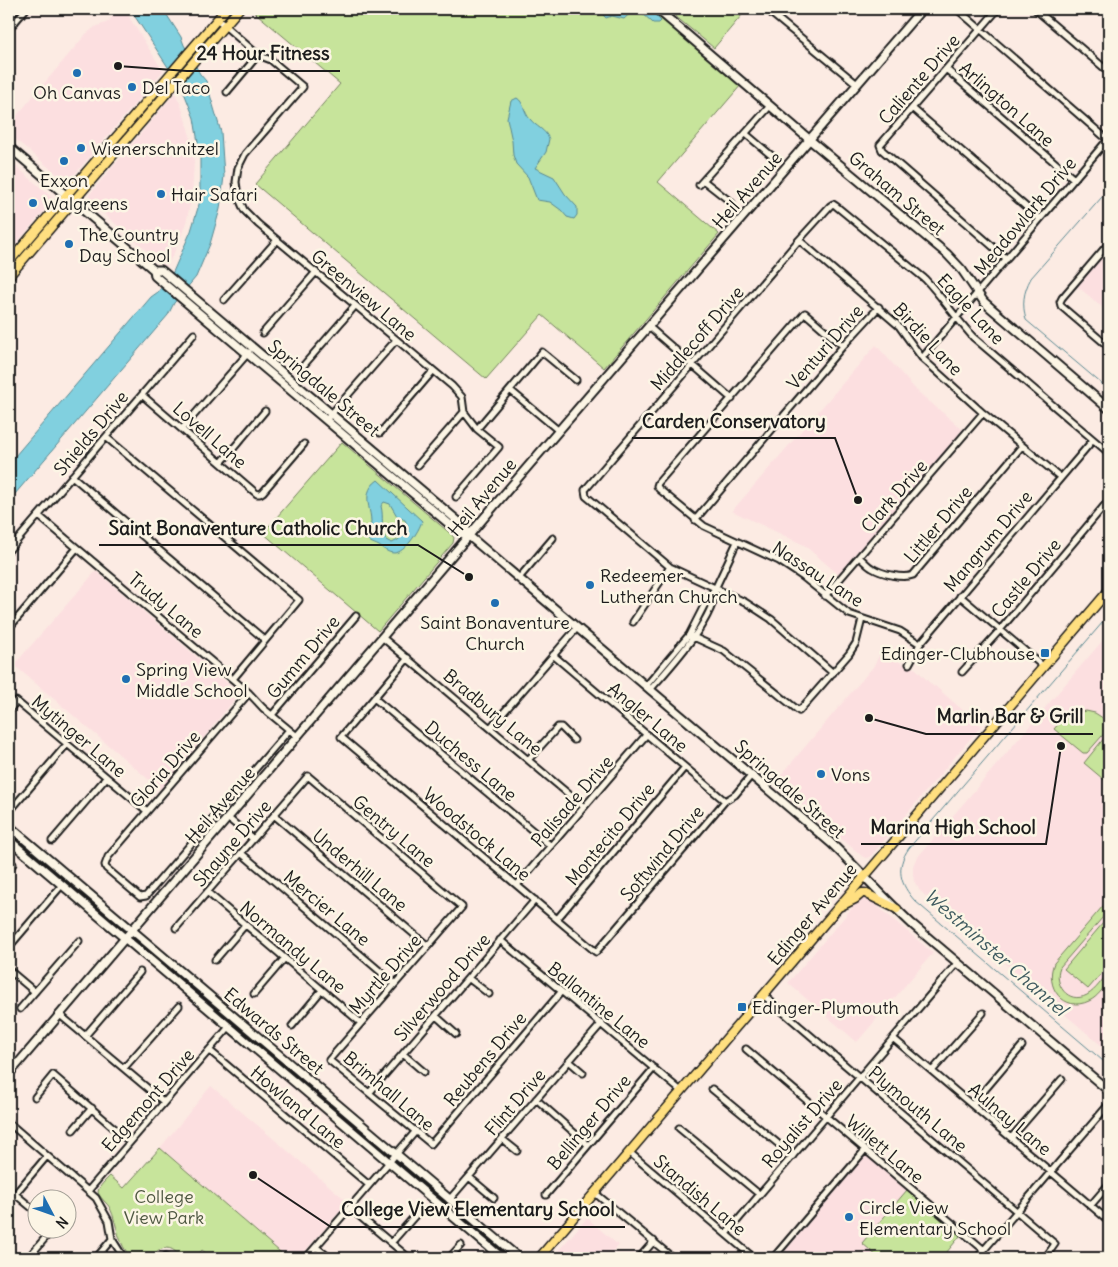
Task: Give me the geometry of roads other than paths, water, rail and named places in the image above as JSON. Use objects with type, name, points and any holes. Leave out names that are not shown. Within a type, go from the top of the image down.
[{"type":"main road","points":[[9,262],[226,9]]},
{"type":"main road","points":[[11,274],[239,9]]},
{"type":"main road","name":"Graham Street","points":[[657,9],[947,254],[992,309],[1109,409]]},
{"type":"main road","name":"Heil Avenue","points":[[9,1074],[922,9]]},
{"type":"main road","points":[[164,96],[162,90],[172,72]]},
{"type":"main road","points":[[138,112],[145,118]]},
{"type":"main road","name":"Springdale Street","points":[[9,147],[154,270],[161,270],[465,527],[469,536]]},
{"type":"main road","points":[[11,274],[16,262],[31,244],[28,240]]},
{"type":"main road","name":"Springdale Street","points":[[154,270],[155,276],[247,354],[460,533],[469,536],[831,843],[897,909],[1109,1091]]},
{"type":"main road","name":"Edinger Avenue","points":[[539,1258],[1109,590]]},
{"type":"main road","name":"Edwards Street","points":[[9,826],[519,1258]]},
{"type":"main road","name":"Edwards Street","points":[[9,840],[502,1258]]},
{"type":"main road","points":[[838,908],[865,893],[897,909]]},
{"type":"street","points":[[9,29],[26,9]]},
{"type":"street","points":[[958,9],[1108,138]]},
{"type":"street","name":"Caliente Drive","points":[[998,9],[880,145],[882,150],[1007,259]]},
{"type":"street","points":[[1036,9],[1109,72]]},
{"type":"street","points":[[772,14],[857,84]]},
{"type":"street","points":[[217,19],[258,55],[228,92]]},
{"type":"street","name":"Greenview Lane","points":[[258,55],[271,60],[303,87],[245,154],[238,168],[236,182],[238,196],[244,210],[462,397],[464,412],[477,429],[499,447],[456,498]]},
{"type":"street","name":"Arlington Lane","points":[[946,69],[1074,179]]},
{"type":"street","points":[[699,185],[770,106]]},
{"type":"street","points":[[912,108],[1040,219]]},
{"type":"street","points":[[746,134],[772,156]]},
{"type":"street","name":"Meadowlark Drive","points":[[922,358],[957,319],[1108,138]]},
{"type":"street","points":[[704,181],[732,203]]},
{"type":"street","name":"Middlecoff Drive","points":[[670,567],[586,496],[585,490],[799,240],[833,204]]},
{"type":"street","name":"Eagle Lane","points":[[833,204],[925,279],[973,337],[1109,454]]},
{"type":"street","points":[[224,300],[277,240]]},
{"type":"street","name":"Birdie Lane","points":[[799,240],[879,307],[899,326],[922,358],[1060,478]]},
{"type":"street","points":[[1109,243],[1060,302],[1061,306],[1109,346]]},
{"type":"street","points":[[263,333],[316,272]]},
{"type":"street","points":[[303,366],[355,306]]},
{"type":"street","name":"Venturi Drive","points":[[695,520],[879,307]]},
{"type":"street","points":[[649,327],[732,399],[805,313],[844,346]]},
{"type":"street","name":"Shields Drive","points":[[9,550],[194,334]]},
{"type":"street","points":[[326,420],[396,340]]},
{"type":"street","points":[[182,429],[252,348]]},
{"type":"street","points":[[477,429],[542,352],[576,380]]},
{"type":"street","points":[[380,433],[433,371]]},
{"type":"street","points":[[510,390],[559,431]]},
{"type":"street","name":"Lovell Lane","points":[[142,395],[257,494],[260,494],[304,444]]},
{"type":"street","name":"Nassau Lane","points":[[732,399],[658,483],[659,489],[695,520],[779,561],[803,577],[840,609],[862,619],[900,631],[920,644]]},
{"type":"street","points":[[221,463],[265,411]]},
{"type":"street","points":[[418,465],[464,412]]},
{"type":"street","name":"Clark Drive","points":[[824,596],[860,558],[983,413]]},
{"type":"street","points":[[106,436],[299,600],[233,679]]},
{"type":"street","name":"Mangrum Drive","points":[[909,664],[920,644],[1093,440]]},
{"type":"street","name":"Littler Drive","points":[[860,558],[872,568],[885,572],[906,576],[913,574],[1022,446]]},
{"type":"street","points":[[72,476],[265,640]]},
{"type":"street","name":"Castle Drive","points":[[962,672],[1000,630],[1109,500]]},
{"type":"street","name":"Trudy Lane","points":[[39,516],[233,679],[298,737]]},
{"type":"street","points":[[519,578],[554,538]]},
{"type":"street","points":[[648,688],[692,636],[709,596],[715,589],[737,542]]},
{"type":"street","points":[[9,628],[77,548]]},
{"type":"street","points":[[633,622],[670,567],[745,602],[771,619],[833,673]]},
{"type":"street","points":[[960,596],[1044,667]]},
{"type":"street","name":"Gumm Drive","points":[[272,715],[356,616]]},
{"type":"street","points":[[692,636],[724,651],[799,711],[849,654],[856,643],[862,619]]},
{"type":"street","points":[[491,727],[577,628]]},
{"type":"street","name":"Bradbury Lane","points":[[383,638],[584,807]]},
{"type":"street","name":"Angler Lane","points":[[553,655],[725,801]]},
{"type":"street","points":[[374,698],[408,658]]},
{"type":"street","name":"Gloria Drive","points":[[105,865],[108,858],[249,693]]},
{"type":"street","name":"Woodstock Lane","points":[[374,698],[341,737],[596,952]]},
{"type":"street","name":"Duchess Lane","points":[[374,698],[551,846]]},
{"type":"street","name":"Mytinger Lane","points":[[9,711],[16,701],[147,812]]},
{"type":"street","points":[[528,760],[558,727],[562,728],[574,740]]},
{"type":"street","name":"Heil Avenue","points":[[105,865],[106,868],[142,898],[146,896],[288,730]]},
{"type":"street","name":"Palisade Drive","points":[[517,885],[647,734]]},
{"type":"street","points":[[9,812],[67,744]]},
{"type":"street","name":"Montecito Drive","points":[[557,918],[685,767]]},
{"type":"street","name":"Shayne Drive","points":[[176,928],[308,776]]},
{"type":"street","name":"Gentry Lane","points":[[308,776],[462,907]]},
{"type":"street","name":"Softwind Drive","points":[[596,952],[725,801],[751,776]]},
{"type":"street","points":[[52,841],[106,778]]},
{"type":"street","name":"Underhill Lane","points":[[274,815],[428,946]]},
{"type":"street","points":[[228,818],[253,840]]},
{"type":"street","name":"Mercier Lane","points":[[241,853],[395,984]]},
{"type":"street","points":[[9,947],[62,885]]},
{"type":"street","name":"Normandy Lane","points":[[207,892],[361,1023]]},
{"type":"street","name":"Silverwood Drive","points":[[370,1092],[535,900]]},
{"type":"street","name":"Myrtle Drive","points":[[329,1060],[462,907]]},
{"type":"street","points":[[215,960],[245,925]]},
{"type":"street","name":"Ballantine Lane","points":[[500,940],[682,1091]]},
{"type":"street","points":[[20,1009],[79,941]]},
{"type":"street","points":[[254,994],[284,959]]},
{"type":"street","name":"Royalist Drive","points":[[726,1234],[958,962]]},
{"type":"street","points":[[9,970],[35,992]]},
{"type":"street","points":[[85,1036],[140,972]]},
{"type":"street","points":[[468,978],[489,994]]},
{"type":"street","points":[[292,1026],[322,990]]},
{"type":"street","name":"Reubens Drive","points":[[431,1144],[561,992]]},
{"type":"street","name":"Plymouth Lane","points":[[763,995],[1055,1244],[1045,1258]]},
{"type":"street","points":[[124,1068],[179,1006]]},
{"type":"street","points":[[932,1071],[983,1013]]},
{"type":"street","points":[[60,1015],[164,1102]]},
{"type":"street","points":[[436,1016],[456,1034]]},
{"type":"street","name":"Flint Drive","points":[[449,1200],[602,1023]]},
{"type":"street","name":"Edgemont Drive","points":[[88,1191],[229,1027]]},
{"type":"street","name":"Aulnay Lane","points":[[894,1039],[1109,1221]]},
{"type":"street","points":[[972,1104],[1022,1046]]},
{"type":"street","name":"Willett Lane","points":[[746,1049],[984,1250]]},
{"type":"street","name":"Howland Lane","points":[[209,1050],[369,1185]]},
{"type":"street","points":[[403,1054],[424,1072]]},
{"type":"street","name":"Brimhall Lane","points":[[329,1060],[431,1144]]},
{"type":"street","points":[[569,1061],[583,1073]]},
{"type":"street","name":"Bellinger Drive","points":[[546,1195],[654,1068]]},
{"type":"street","points":[[35,1097],[53,1075],[130,1142]]},
{"type":"street","points":[[1011,1138],[1062,1079]]},
{"type":"street","points":[[712,1088],[793,1156]]},
{"type":"street","points":[[536,1099],[588,1145]]},
{"type":"street","points":[[977,1258],[1109,1104]]},
{"type":"street","points":[[73,1130],[92,1108]]},
{"type":"street","points":[[9,1124],[96,1198],[106,1212],[112,1239],[124,1258]]},
{"type":"street","points":[[679,1128],[759,1194]]},
{"type":"street","points":[[306,1258],[416,1131]]},
{"type":"street","points":[[502,1138],[517,1151]]},
{"type":"street","points":[[773,1258],[865,1150]]},
{"type":"street","name":"Standish Lane","points":[[629,1152],[754,1258]]},
{"type":"street","points":[[9,1201],[47,1156]]},
{"type":"street","points":[[469,1177],[494,1198]]},
{"type":"street","points":[[1091,1205],[1109,1184]]},
{"type":"street","points":[[595,1193],[673,1258]]},
{"type":"street","points":[[15,1194],[28,1205]]},
{"type":"street","points":[[350,1208],[409,1258]]},
{"type":"street","points":[[391,1243],[420,1210]]},
{"type":"street","points":[[96,1258],[112,1239]]},
{"type":"street","points":[[28,1258],[43,1240]]},
{"type":"street","points":[[639,1258],[654,1241]]},
{"type":"street","points":[[450,1258],[461,1244]]},
{"type":"street","points":[[316,1247],[330,1258]]},
{"type":"street","points":[[163,1258],[168,1256],[172,1258]]},
{"type":"water","points":[[130,9],[163,9],[181,37],[200,74],[206,81],[221,132],[224,176],[220,209],[210,244],[196,277],[174,303],[168,315],[9,501],[9,463],[151,297],[158,292],[173,272],[191,231],[200,201],[200,155],[194,118],[183,90]]},
{"type":"water","points":[[603,9],[613,9],[622,14],[627,9],[649,9],[661,21],[653,23],[640,11],[631,13],[624,19],[612,16],[606,18],[603,15]]},
{"type":"water","points":[[517,98],[528,117],[549,139],[546,152],[535,168],[554,177],[565,194],[577,207],[577,215],[574,219],[567,217],[550,202],[537,200],[528,177],[516,164],[507,118],[511,101]]},
{"type":"water","points":[[378,480],[422,521],[411,541],[398,552],[388,552],[368,540],[367,534],[371,521],[368,493],[371,486]],"holes":[[[384,502],[390,504],[397,516],[405,520],[408,527],[398,540],[392,543],[386,540],[384,536],[381,506]]]},
{"type":"waterway","points":[[1109,189],[1031,278],[1026,289],[1024,304],[1026,320],[1109,390]]},
{"type":"waterway","name":"Westminster Channel","points":[[1109,615],[909,848],[902,862],[901,869],[903,882],[915,901],[1109,1066]]},
{"type":"place","name":"24 Hour Fitness","points":[[118,66]]},
{"type":"place","name":"Oh Canvas","points":[[77,73]]},
{"type":"place","name":"Del Taco","points":[[132,87]]},
{"type":"place","name":"Wienerschnitzel","points":[[81,148]]},
{"type":"place","name":"Exxon","points":[[64,161]]},
{"type":"place","name":"Hair Safari","points":[[161,194]]},
{"type":"place","name":"Walgreens","points":[[33,203]]},
{"type":"place","name":"The Country Day School","points":[[69,244]]},
{"type":"place","name":"Carden Conservatory","points":[[858,500]]},
{"type":"place","name":"Saint Bonaventure Catholic Church","points":[[469,577]]},
{"type":"place","name":"Redeemer Lutheran Church","points":[[590,585]]},
{"type":"place","name":"Saint Bonaventure Church","points":[[495,603]]},
{"type":"place","name":"Edinger-Clubhouse","points":[[1045,653]]},
{"type":"place","name":"Spring View Middle School","points":[[126,679]]},
{"type":"place","name":"Marlin Bar & Grill","points":[[869,718]]},
{"type":"place","name":"Marina High School","points":[[1061,746]]},
{"type":"place","name":"Vons","points":[[821,774]]},
{"type":"place","name":"Edinger-Plymouth","points":[[742,1007]]},
{"type":"place","name":"College View Elementary School","points":[[253,1175]]},
{"type":"place","name":"Circle View Elementary School","points":[[849,1217]]},
{"type":"park label","name":"College View Park","points":[[164,1206]]}]
